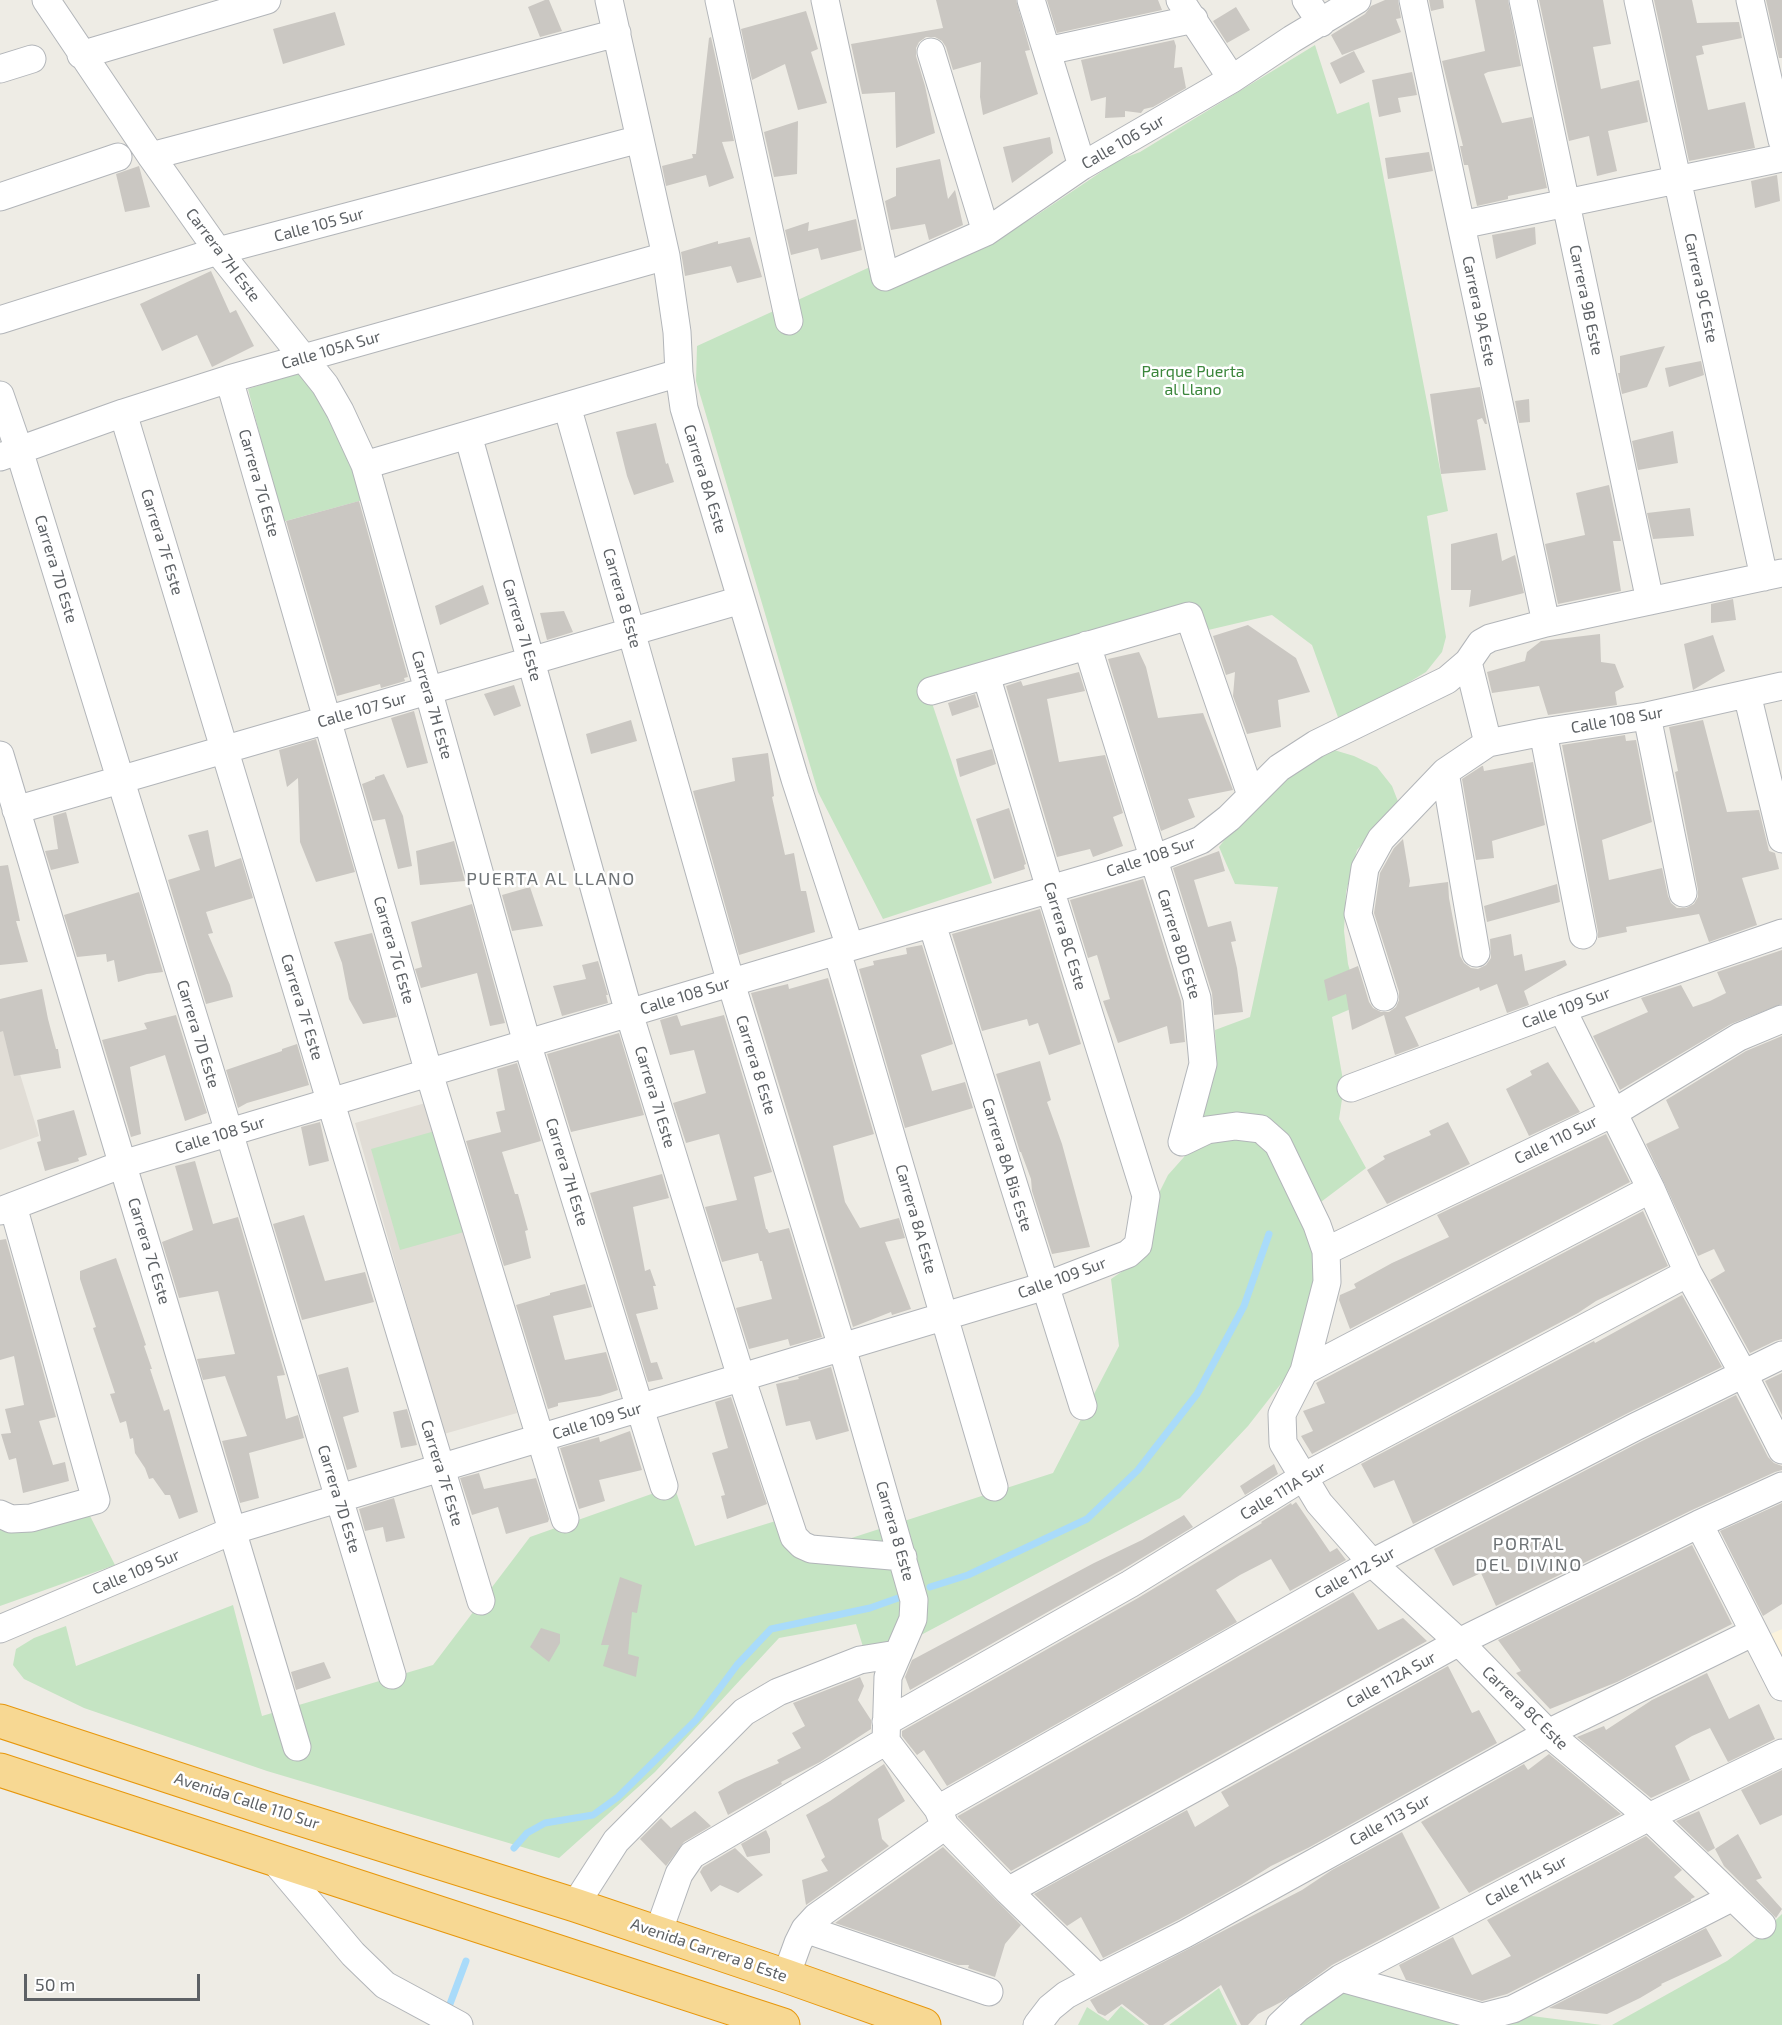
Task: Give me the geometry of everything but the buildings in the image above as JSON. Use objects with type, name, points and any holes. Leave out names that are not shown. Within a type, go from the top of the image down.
[{"type":"highway","name":"Avenida Calle 110 Sur","points":[[0,1720],[278,1812],[494,1879]]},
{"type":"highway","points":[[0,1770],[783,2025]]},
{"type":"highway","name":"Avenida Carrera 8 Este","points":[[494,1879],[786,1976],[924,2025]]},
{"type":"street","name":"Carrera 7H Este","points":[[46,0],[81,55],[218,251],[325,385],[365,465],[527,1043],[664,1486]]},
{"type":"street","points":[[81,55],[267,0]]},
{"type":"street","name":"Carrera 8A Este","points":[[609,0],[666,256],[677,332],[684,408],[795,778],[944,1316],[994,1487]]},
{"type":"street","points":[[719,0],[789,321]]},
{"type":"street","name":"Calle 106 Sur","points":[[825,0],[885,277],[986,232],[1082,166],[1232,79],[1357,0]]},
{"type":"street","points":[[1031,0],[1082,166]]},
{"type":"street","points":[[1306,0],[1321,23]]},
{"type":"street","name":"Carrera 9A Este","points":[[1413,0],[1546,623]]},
{"type":"street","name":"Carrera 9B Este","points":[[1523,0],[1650,601]]},
{"type":"street","name":"Carrera 9C Este","points":[[1638,0],[1678,180],[1773,575]]},
{"type":"street","points":[[1750,0],[1782,140]]},
{"type":"street","points":[[1047,51],[1187,9],[1232,79]]},
{"type":"street","points":[[151,156],[617,33]]},
{"type":"street","points":[[931,52],[986,232]]},
{"type":"street","points":[[0,69],[32,59]]},
{"type":"street","name":"Calle 105 Sur","points":[[0,320],[218,251],[640,139]]},
{"type":"street","points":[[0,197],[118,157]]},
{"type":"street","points":[[1461,225],[1782,158]]},
{"type":"street","name":"Calle 105A Sur","points":[[10,454],[229,379],[666,256]]},
{"type":"street","points":[[365,465],[679,373]]},
{"type":"street","name":"Carrera 7G Este","points":[[229,379],[429,1072],[565,1520]]},
{"type":"street","name":"Carrera 7D Este","points":[[0,395],[10,454],[120,780],[229,1132],[392,1675]]},
{"type":"street","name":"Carrera 8 Este","points":[[567,406],[731,982],[842,1347],[914,1600],[913,1619],[888,1677],[886,1731]]},
{"type":"street","name":"Carrera 7F Este","points":[[123,414],[481,1601]]},
{"type":"street","name":"Carrera 7I Este","points":[[468,435],[629,1013],[741,1377],[794,1537],[802,1545],[811,1549],[903,1557]]},
{"type":"street","name":"Calle 108 Sur","points":[[7,1208],[123,1164],[731,982],[1154,859],[1201,840],[1229,818],[1279,768],[1316,744],[1447,680],[1468,662],[1481,643],[1490,638],[1546,623],[1773,575]]},
{"type":"street","name":"Calle 107 Sur","points":[[16,810],[741,600]]},
{"type":"street","points":[[931,691],[1189,616],[1251,795]]},
{"type":"street","name":"Carrera 8D Este","points":[[1087,645],[1197,998],[1203,1064],[1182,1142]]},
{"type":"street","points":[[1468,662],[1488,743]]},
{"type":"street","name":"Carrera 8C Este","points":[[986,675],[1146,1196]]},
{"type":"street","name":"Calle 108 Sur","points":[[1384,997],[1358,914],[1365,868],[1381,839],[1445,772],[1488,743],[1647,716],[1782,686]]},
{"type":"street","points":[[1747,694],[1782,839]]},
{"type":"street","points":[[1647,716],[1683,893]]},
{"type":"street","points":[[1543,732],[1583,935]]},
{"type":"street","name":"Carrera 7C Este","points":[[0,755],[234,1530],[297,1747]]},
{"type":"street","points":[[1445,772],[1476,953]]},
{"type":"street","name":"Carrera 8A Bis Este","points":[[932,924],[1083,1406]]},
{"type":"street","name":"Calle 109 Sur","points":[[1351,1088],[1562,1009],[1782,933]]},
{"type":"street","points":[[1562,1009],[1651,1189],[1688,1273],[1782,1450]]},
{"type":"street","name":"Calle 110 Sur","points":[[1326,1251],[1613,1113],[1739,1037],[1782,1019]]},
{"type":"street","name":"Carrera 8C Este","points":[[1182,1142],[1207,1130],[1236,1126],[1261,1129],[1278,1144],[1317,1225],[1326,1251],[1327,1282],[1304,1371],[1282,1414],[1283,1443],[1305,1476],[1319,1503],[1372,1563],[1459,1642],[1548,1733],[1649,1817],[1762,1925]]},
{"type":"street","points":[[1304,1371],[1651,1189]]},
{"type":"street","name":"Calle 109 Sur","points":[[4,1630],[234,1530],[1045,1286],[1128,1254],[1138,1245],[1146,1196]]},
{"type":"street","points":[[0,1514],[11,1519],[31,1518],[96,1500],[7,1208]]},
{"type":"street","name":"Calle 111A Sur","points":[[658,1933],[679,1874],[692,1855],[706,1845],[886,1731],[1305,1476],[1688,1273]]},
{"type":"street","name":"Calle 112 Sur","points":[[786,1976],[805,1929],[816,1917],[942,1818],[1372,1563],[1635,1427],[1782,1355]]},
{"type":"street","name":"Calle 112A Sur","points":[[1008,1891],[1459,1642],[1699,1524],[1782,1486]]},
{"type":"street","points":[[1699,1524],[1782,1687]]},
{"type":"street","name":"Calle 113 Sur","points":[[1037,2025],[1050,2008],[1066,1995],[1185,1934],[1548,1733],[1754,1632]]},
{"type":"street","points":[[575,1905],[616,1841],[744,1712],[778,1692],[850,1664],[897,1654]]},
{"type":"street","points":[[886,1731],[942,1818],[1008,1891],[1098,1978]]},
{"type":"street","name":"Calle 114 Sur","points":[[1280,2025],[1298,2008],[1341,1978],[1649,1817],[1782,1753]]},
{"type":"street","points":[[272,1858],[353,1954],[385,1984],[457,2024]]},
{"type":"street","points":[[1341,1978],[1482,2017],[1513,2009],[1733,1897]]},
{"type":"street","points":[[805,1929],[989,1992]]},
{"type":"shaded area","points":[[0,1009],[39,1136],[0,1150]]},
{"type":"shaded area","points":[[429,1102],[517,1413],[444,1434],[355,1123]]},
{"type":"shaded area","points":[[1782,1629],[1782,1676],[1764,1637]]},
{"type":"green space","name":"Parque Puerta al Llano","points":[[1315,45],[1337,114],[1369,102],[1448,511],[1427,516],[1446,637],[1442,652],[1426,672],[1381,699],[1339,720],[1312,645],[1272,615],[1204,631],[1197,607],[925,682],[992,883],[883,919],[818,792],[696,381],[697,346],[870,267],[878,289],[982,246],[1034,217],[1119,160],[1140,152]]},
{"type":"green space","points":[[305,371],[352,463],[363,500],[282,522],[248,389]]},
{"type":"green space","points":[[1334,750],[1377,767],[1392,786],[1399,804],[1357,850],[1346,892],[1344,931],[1348,964],[1360,1005],[1332,1017],[1344,1086],[1339,1119],[1366,1168],[1301,1217],[1317,1253],[1308,1335],[1287,1376],[1248,1426],[1180,1498],[868,1663],[856,1624],[779,1638],[655,1772],[559,1858],[267,1771],[84,1708],[24,1679],[13,1665],[16,1649],[34,1638],[66,1626],[76,1666],[233,1605],[262,1716],[433,1665],[530,1537],[674,1486],[695,1546],[795,1515],[808,1552],[1053,1473],[1119,1346],[1111,1279],[1142,1258],[1156,1199],[1168,1175],[1184,1157],[1200,1120],[1216,1054],[1215,1030],[1250,1017],[1278,887],[1235,884],[1219,847],[1242,817],[1299,768]]},
{"type":"green space","points":[[435,1131],[464,1232],[400,1250],[371,1149]]},
{"type":"green space","points":[[89,1514],[115,1565],[0,1606],[0,1530]]},
{"type":"green space","points":[[1782,1914],[1782,2025],[1612,2025],[1727,1961],[1754,1941]]},
{"type":"green space","points":[[1339,1987],[1430,2003],[1602,2025],[1264,2025]]},
{"type":"green space","points":[[1219,1988],[1237,2025],[1169,2025]]},
{"type":"green space","points":[[1121,2006],[1145,2025],[1078,2025],[1087,2007],[1108,2021]]},
{"type":"waterway","points":[[930,1587],[968,1575],[1087,1519],[1138,1470],[1197,1394],[1244,1306],[1269,1234]]},
{"type":"waterway","points":[[514,1848],[527,1833],[545,1823],[593,1815],[618,1797],[696,1720],[737,1665],[771,1629],[870,1608],[901,1597]]},
{"type":"waterway","points":[[447,2012],[466,1961]]},
{"type":"district","name":"PUERTA AL LLANO","points":[[551,879]]},
{"type":"district","name":"PORTAL DEL DIVINO","points":[[1529,1554]]}]
